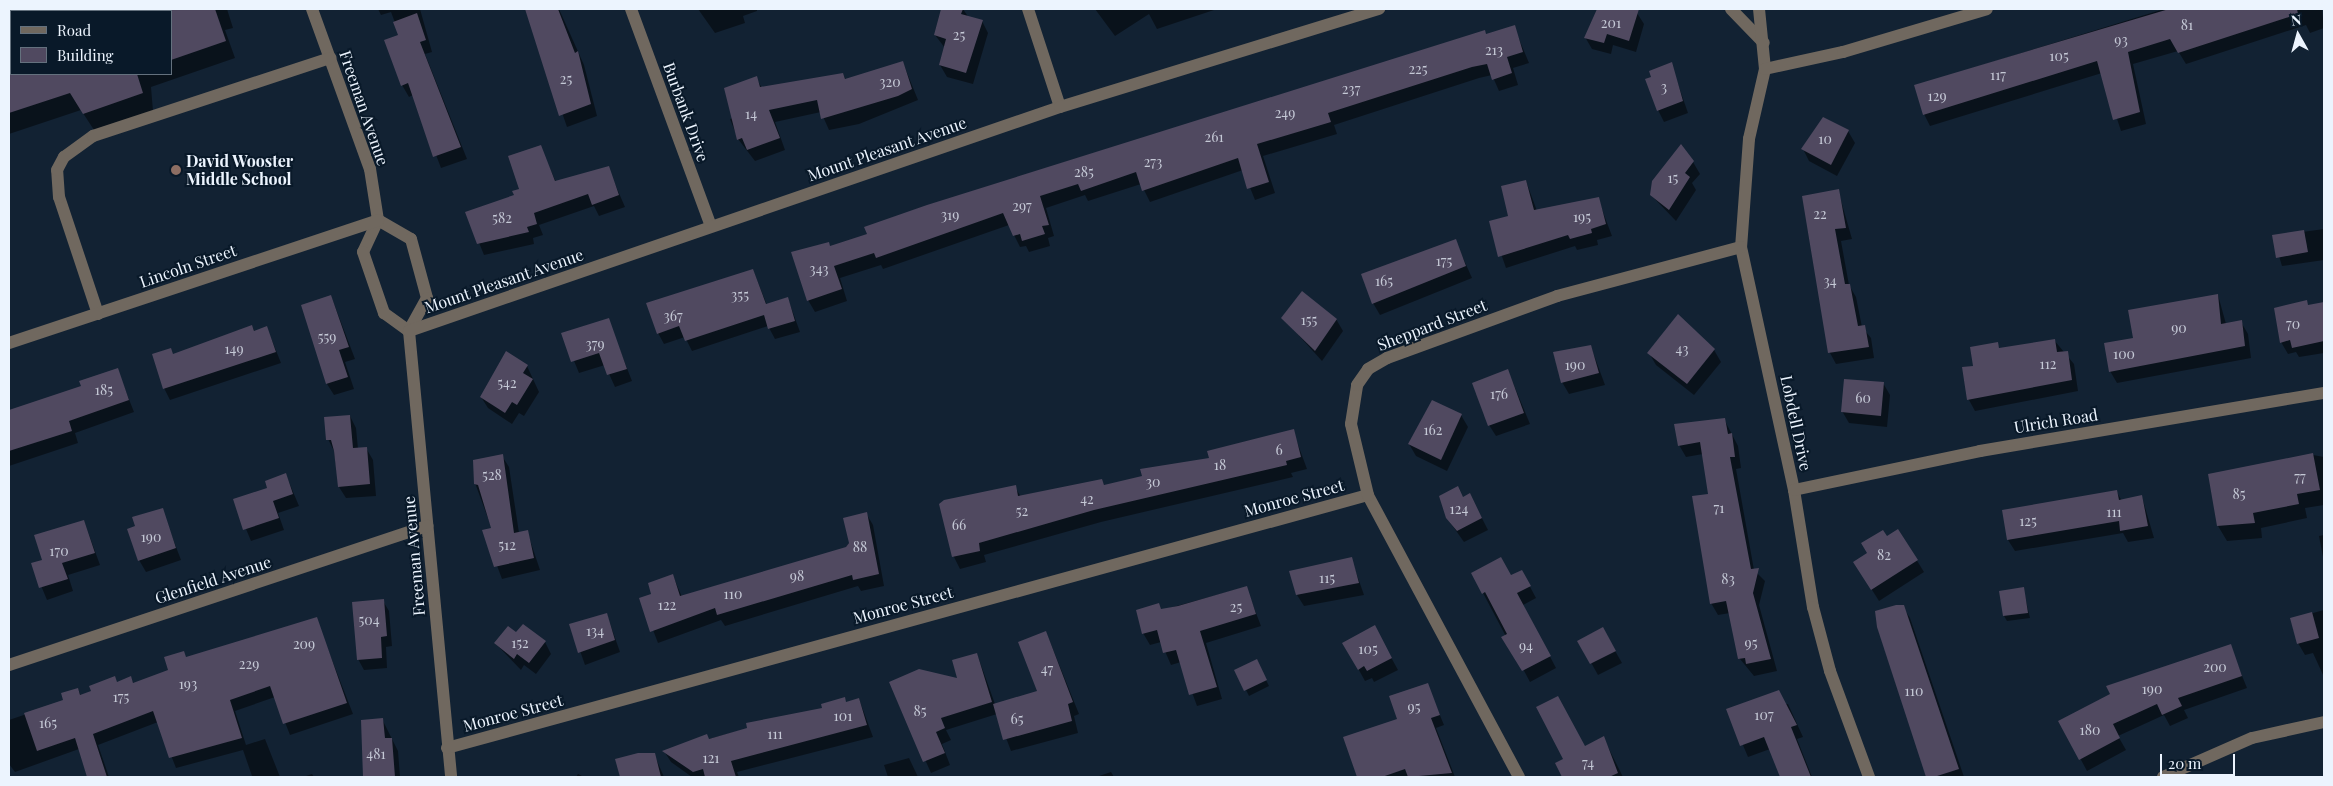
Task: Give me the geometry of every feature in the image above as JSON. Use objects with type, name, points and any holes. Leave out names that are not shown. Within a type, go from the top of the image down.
[{"type":"street","name":"Freeman Avenue","points":[[312,9],[370,169],[378,220]]},
{"type":"street","name":"Burbank Drive","points":[[631,9],[711,226]]},
{"type":"street","points":[[1028,9],[1060,107]]},
{"type":"street","name":"Mount Pleasant Avenue","points":[[409,331],[1060,107],[1379,9]]},
{"type":"street","points":[[1731,9],[1764,43]]},
{"type":"street","points":[[1759,9],[1764,43],[1765,69],[1844,52],[1987,9]]},
{"type":"street","points":[[98,314],[59,197],[57,170],[64,157],[93,136],[330,58]]},
{"type":"street","name":"Lobdell Drive","points":[[1765,69],[1748,139],[1741,247],[1794,490],[1813,607],[1830,671],[1868,777]]},
{"type":"street","points":[[378,220],[411,239],[427,298],[409,331],[384,313],[363,252],[378,220]]},
{"type":"street","name":"Lincoln Street","points":[[12,340],[98,314],[378,220]]},
{"type":"street","name":"Sheppard Street","points":[[1519,777],[1368,495],[1351,424],[1352,402],[1368,369],[1557,296],[1741,247]]},
{"type":"street","name":"Freeman Avenue","points":[[409,331],[451,777]]},
{"type":"street","name":"Ulrich Road","points":[[1794,490],[1980,450],[2324,393]]},
{"type":"street","name":"Monroe Street","points":[[447,748],[1368,495]]},
{"type":"street","name":"Glenfield Avenue","points":[[9,665],[428,526]]},
{"type":"street","points":[[2163,777],[2252,738],[2324,722]]},
{"type":"building","points":[[215,9],[226,41],[172,60],[171,10]]},
{"type":"building","points":[[525,9],[558,9],[575,53],[578,51],[591,104],[559,116]]},
{"type":"building","points":[[941,9],[963,9],[961,14],[983,20],[966,73],[939,65],[946,39],[934,35]]},
{"type":"building","points":[[1597,9],[1639,9],[1629,41],[1607,34],[1604,43],[1584,38]]},
{"type":"building","points":[[2169,9],[2297,9],[2298,14],[2178,53],[2170,39],[2128,52],[2140,112],[2113,120],[2097,61],[1923,115],[1914,85]]},
{"type":"building","points":[[417,13],[426,40],[420,42],[461,147],[433,157],[408,83],[401,86],[384,40],[398,35],[393,22]]},
{"type":"building","points":[[1515,25],[1523,52],[1507,57],[1512,73],[1492,80],[1487,64],[1472,67],[1328,113],[1331,122],[1257,144],[1269,182],[1247,189],[1238,158],[1142,191],[1136,172],[1081,191],[1078,184],[1040,196],[1049,225],[1042,226],[1045,234],[1022,241],[1020,234],[1013,236],[1003,213],[876,258],[874,253],[834,266],[842,289],[807,301],[791,252],[829,242],[830,246],[867,234],[864,227],[927,205],[1485,30],[1486,34]]},
{"type":"building","points":[[903,61],[912,89],[898,96],[821,119],[817,100],[769,110],[780,138],[747,150],[742,138],[737,140],[724,88],[757,76],[760,87],[843,73],[845,79]]},
{"type":"building","points":[[1672,62],[1683,101],[1657,111],[1645,79],[1651,77],[1649,71]]},
{"type":"building","points":[[9,74],[137,75],[143,93],[83,114],[70,93],[9,113]]},
{"type":"building","points":[[1823,117],[1849,130],[1831,165],[1801,149]]},
{"type":"building","points":[[1681,144],[1694,161],[1685,173],[1690,177],[1669,210],[1650,195],[1652,181]]},
{"type":"building","points":[[541,145],[555,181],[609,166],[619,195],[592,205],[588,194],[534,213],[537,224],[527,227],[529,232],[477,244],[465,212],[514,195],[512,191],[519,189],[508,156]]},
{"type":"building","points":[[1526,180],[1534,210],[1599,197],[1606,224],[1591,229],[1592,233],[1570,239],[1568,235],[1498,257],[1489,221],[1508,216],[1501,186]]},
{"type":"building","points":[[1839,189],[1846,228],[1835,229],[1845,284],[1850,284],[1858,326],[1865,325],[1869,347],[1828,353],[1802,196]]},
{"type":"building","points":[[2304,230],[2308,252],[2276,258],[2272,235]]},
{"type":"building","points":[[1456,239],[1466,266],[1372,304],[1361,274]]},
{"type":"building","points":[[753,269],[766,304],[788,297],[795,321],[768,329],[764,315],[685,341],[679,326],[657,334],[646,303]]},
{"type":"building","points":[[1302,291],[1337,319],[1315,351],[1281,318]]},
{"type":"building","points":[[2218,294],[2221,324],[2242,320],[2245,346],[2109,372],[2104,343],[2133,338],[2128,310]]},
{"type":"building","points":[[331,295],[349,347],[339,350],[348,377],[326,384],[301,305]]},
{"type":"building","points":[[2307,300],[2308,305],[2324,302],[2324,341],[2292,348],[2290,340],[2280,343],[2274,308]]},
{"type":"building","points":[[1678,314],[1715,349],[1687,384],[1647,353]]},
{"type":"building","points":[[609,318],[627,369],[607,375],[599,353],[571,362],[561,333]]},
{"type":"building","points":[[252,325],[254,331],[267,326],[276,352],[163,389],[152,354],[171,348],[173,354]]},
{"type":"building","points":[[2055,339],[2057,352],[2068,351],[2072,380],[1967,400],[1962,367],[1973,366],[1970,347],[1998,342],[1999,348]]},
{"type":"building","points":[[1591,345],[1599,373],[1561,383],[1553,352]]},
{"type":"building","points":[[506,351],[528,365],[523,373],[533,379],[517,405],[512,402],[505,413],[480,397]]},
{"type":"building","points":[[118,368],[129,400],[69,421],[72,431],[9,451],[9,410],[81,386],[79,381]]},
{"type":"building","points":[[1508,369],[1524,413],[1488,426],[1472,383]]},
{"type":"building","points":[[1844,379],[1884,382],[1881,416],[1841,412]]},
{"type":"building","points":[[1432,400],[1462,414],[1441,460],[1408,444]]},
{"type":"building","points":[[350,415],[353,448],[367,447],[370,484],[338,487],[334,451],[331,440],[326,440],[324,417]]},
{"type":"building","points":[[1725,418],[1728,434],[1732,433],[1735,457],[1730,457],[1751,569],[1759,568],[1753,593],[1771,659],[1746,664],[1745,658],[1738,659],[1726,601],[1710,604],[1692,496],[1708,494],[1700,442],[1678,446],[1674,424]]},
{"type":"building","points":[[1294,429],[1301,457],[1286,461],[1287,465],[1094,510],[979,543],[980,551],[952,557],[939,504],[944,500],[1016,485],[1018,496],[1102,479],[1104,485],[1142,476],[1140,469],[1209,458],[1207,451]]},
{"type":"building","points":[[2313,453],[2320,490],[2297,494],[2299,504],[2253,513],[2255,523],[2217,526],[2208,474]]},
{"type":"building","points":[[503,454],[514,533],[528,530],[534,558],[494,567],[482,530],[491,528],[478,485],[474,484],[473,460]]},
{"type":"building","points":[[286,473],[293,494],[273,501],[279,518],[243,530],[233,499],[267,488],[265,481]]},
{"type":"building","points":[[1458,486],[1463,497],[1470,493],[1482,518],[1457,531],[1446,518],[1439,496]]},
{"type":"building","points":[[2117,490],[2119,500],[2142,495],[2148,526],[2120,531],[2119,521],[2007,540],[2002,510]]},
{"type":"building","points":[[163,508],[176,548],[138,561],[127,529],[135,526],[132,517]]},
{"type":"building","points":[[867,512],[879,574],[853,580],[852,575],[717,615],[715,608],[650,632],[639,598],[651,594],[648,583],[673,574],[680,596],[846,547],[849,543],[843,518]]},
{"type":"building","points":[[84,520],[95,553],[62,563],[68,579],[39,588],[31,563],[42,560],[34,535]]},
{"type":"building","points":[[1898,529],[1918,560],[1871,590],[1853,562],[1867,553],[1861,543],[1883,530],[1887,536]]},
{"type":"building","points":[[1352,557],[1359,583],[1296,595],[1289,571]]},
{"type":"building","points":[[1501,557],[1511,575],[1522,570],[1531,586],[1517,593],[1551,656],[1522,671],[1501,637],[1507,634],[1485,592],[1482,594],[1471,573]]},
{"type":"building","points":[[1247,586],[1256,614],[1200,631],[1217,687],[1189,695],[1176,650],[1163,653],[1157,630],[1142,634],[1136,610],[1159,603],[1161,609],[1178,606]]},
{"type":"building","points":[[2024,587],[2028,613],[2003,616],[1999,591]]},
{"type":"building","points":[[384,599],[387,636],[381,637],[382,658],[357,660],[352,602]]},
{"type":"building","points":[[1896,605],[1904,605],[1959,769],[1934,777],[1926,777],[1877,627],[1875,611]]},
{"type":"building","points":[[2312,612],[2319,638],[2297,644],[2290,618]]},
{"type":"building","points":[[607,613],[615,640],[578,653],[569,624]]},
{"type":"building","points":[[317,617],[347,703],[283,724],[270,686],[230,700],[242,738],[169,758],[153,711],[93,734],[107,777],[87,777],[75,738],[37,751],[24,713],[63,700],[61,693],[78,688],[80,695],[91,691],[89,686],[115,676],[117,682],[131,676],[133,683],[168,670],[164,657],[184,651],[186,657]]},
{"type":"building","points":[[523,624],[546,641],[529,663],[517,654],[514,659],[494,643],[508,626],[516,632]]},
{"type":"building","points":[[1375,625],[1392,658],[1367,671],[1364,666],[1358,670],[1342,643]]},
{"type":"building","points":[[1603,627],[1616,651],[1590,664],[1577,641]]},
{"type":"building","points":[[1046,631],[1073,702],[1068,704],[1072,721],[1003,740],[993,704],[1037,691],[1018,642]]},
{"type":"building","points":[[2231,644],[2242,676],[2178,698],[2182,706],[2162,715],[2157,704],[2113,724],[2120,738],[2079,760],[2058,721],[2110,694],[2106,686]]},
{"type":"building","points":[[977,653],[992,702],[941,718],[945,728],[936,732],[945,753],[923,762],[889,682],[919,669],[957,678],[952,660]]},
{"type":"building","points":[[1257,659],[1267,680],[1244,691],[1234,670]]},
{"type":"building","points":[[1428,683],[1440,715],[1431,718],[1452,773],[1408,777],[1405,769],[1382,777],[1357,777],[1343,737],[1397,719],[1389,696]]},
{"type":"building","points":[[1779,690],[1797,725],[1791,727],[1811,777],[1780,777],[1764,737],[1740,746],[1726,709]]},
{"type":"building","points":[[1558,696],[1585,746],[1604,736],[1618,773],[1609,777],[1562,777],[1555,763],[1563,759],[1536,707]]},
{"type":"building","points":[[845,697],[846,702],[859,698],[867,725],[731,761],[736,777],[705,777],[703,769],[693,772],[662,751],[707,734],[709,739],[747,728],[746,723],[822,708],[821,704]]},
{"type":"building","points":[[383,718],[385,738],[392,738],[395,777],[363,777],[361,720]]},
{"type":"building","points":[[638,753],[655,753],[661,777],[620,777],[615,759]]},
{"type":"place","name":"David Wooster Middle School","points":[[176,170]]}]
